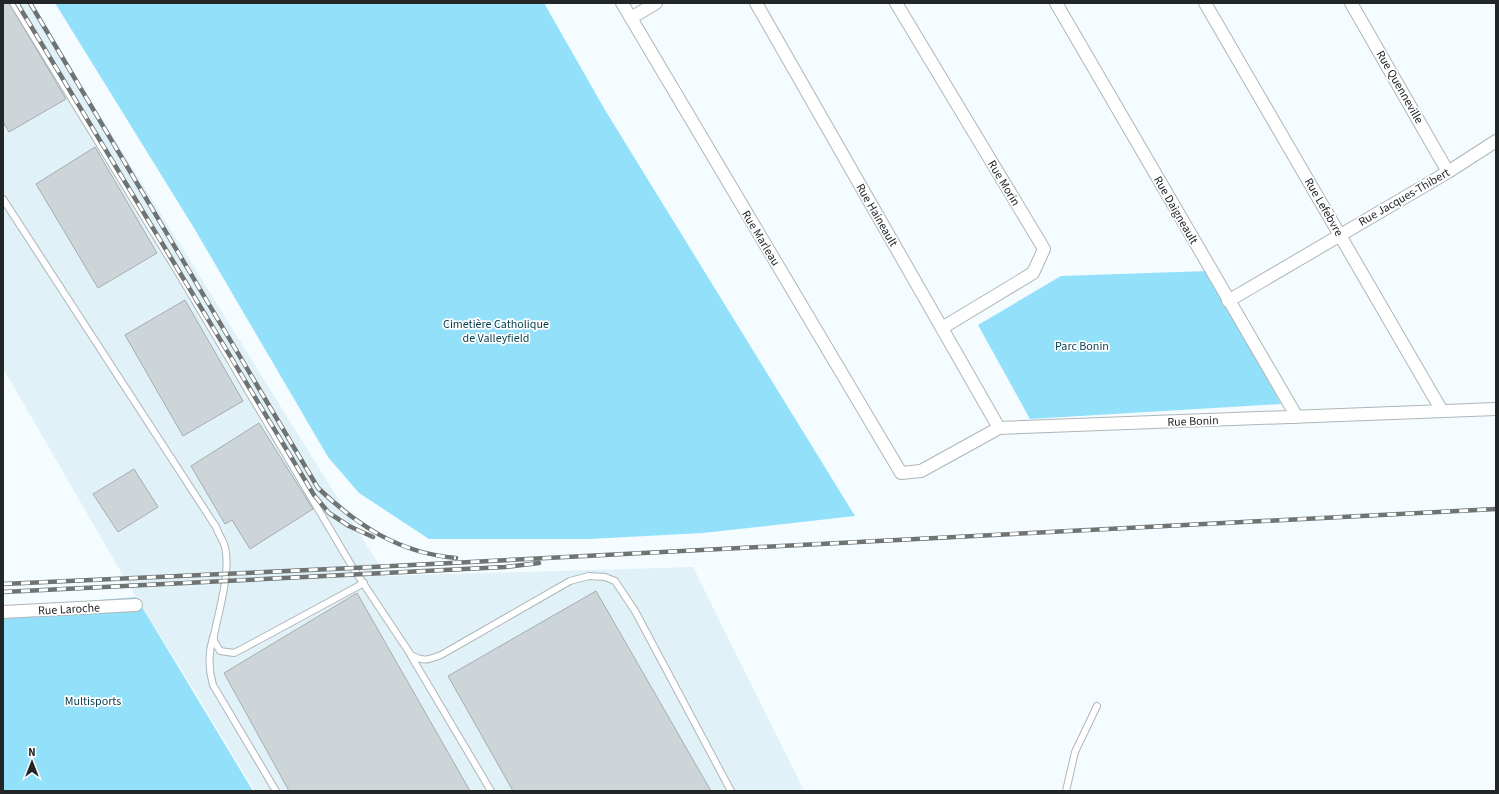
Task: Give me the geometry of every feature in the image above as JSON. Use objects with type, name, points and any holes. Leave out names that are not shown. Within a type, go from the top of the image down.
[{"type":"street","name":"Rue Marleau","points":[[622,3],[901,473]]},
{"type":"street","points":[[631,18],[656,3]]},
{"type":"street","name":"Rue Haineault","points":[[756,3],[999,428]]},
{"type":"street","name":"Rue Morin","points":[[896,3],[1044,249],[1034,273],[942,328]]},
{"type":"street","name":"Rue Daigneault","points":[[1056,3],[1297,417]]},
{"type":"street","name":"Rue Lefebvre","points":[[1205,3],[1442,412]]},
{"type":"street","name":"Rue Quenneville","points":[[1351,3],[1448,172]]},
{"type":"street","name":"Rue Jacques-Thibert","points":[[1228,300],[1448,172],[1496,141]]},
{"type":"street","name":"Rue Bonin","points":[[901,473],[921,471],[999,428],[1496,410]]},
{"type":"street","name":"Rue Laroche","points":[[3,612],[136,605]]},
{"type":"lane","points":[[13,3],[183,281],[353,568],[411,655],[491,791]]},
{"type":"lane","points":[[3,199],[216,527],[225,546],[227,560],[226,574],[214,641],[217,648],[220,651],[234,653],[364,583]]},
{"type":"lane","points":[[411,655],[419,660],[427,660],[441,655],[570,581],[589,576],[605,577],[615,581],[635,611],[731,791]]},
{"type":"lane","points":[[216,626],[210,647],[209,665],[213,685],[276,791]]},
{"type":"lane","points":[[1066,791],[1075,752],[1097,706]]},
{"type":"shaded area","points":[[3,3],[30,3],[386,576],[693,567],[804,791],[255,791],[125,579],[3,368]]},
{"type":"green space","name":"Cimetière Catholique de Valleyfield","points":[[55,3],[544,3],[605,110],[855,516],[703,533],[589,539],[429,539],[359,493],[328,457],[194,228]]},
{"type":"green space","name":"Parc Bonin","points":[[1208,271],[1281,404],[1030,419],[978,325],[1061,276]]},
{"type":"green space","name":"Multisports","points":[[136,597],[253,791],[3,791],[3,608]]},
{"type":"building","points":[[3,3],[9,3],[66,99],[9,132],[3,122]]},
{"type":"building","points":[[95,147],[157,253],[98,288],[36,184]]},
{"type":"building","points":[[185,300],[243,401],[183,436],[125,335]]},
{"type":"building","points":[[259,423],[313,509],[250,549],[232,520],[225,524],[191,466]]},
{"type":"building","points":[[134,469],[158,507],[118,532],[93,494]]},
{"type":"building","points":[[596,591],[711,791],[513,791],[448,676]]},
{"type":"building","points":[[357,593],[470,791],[289,791],[224,673]]},
{"type":"railway","points":[[17,3],[314,495],[329,513],[349,526],[373,537]]},
{"type":"railway","points":[[30,3],[318,488],[333,502],[364,526],[398,544],[435,555],[456,558]]},
{"type":"railway","points":[[3,584],[353,568],[1496,509]]},
{"type":"railway","points":[[3,592],[505,567],[539,563]]}]
